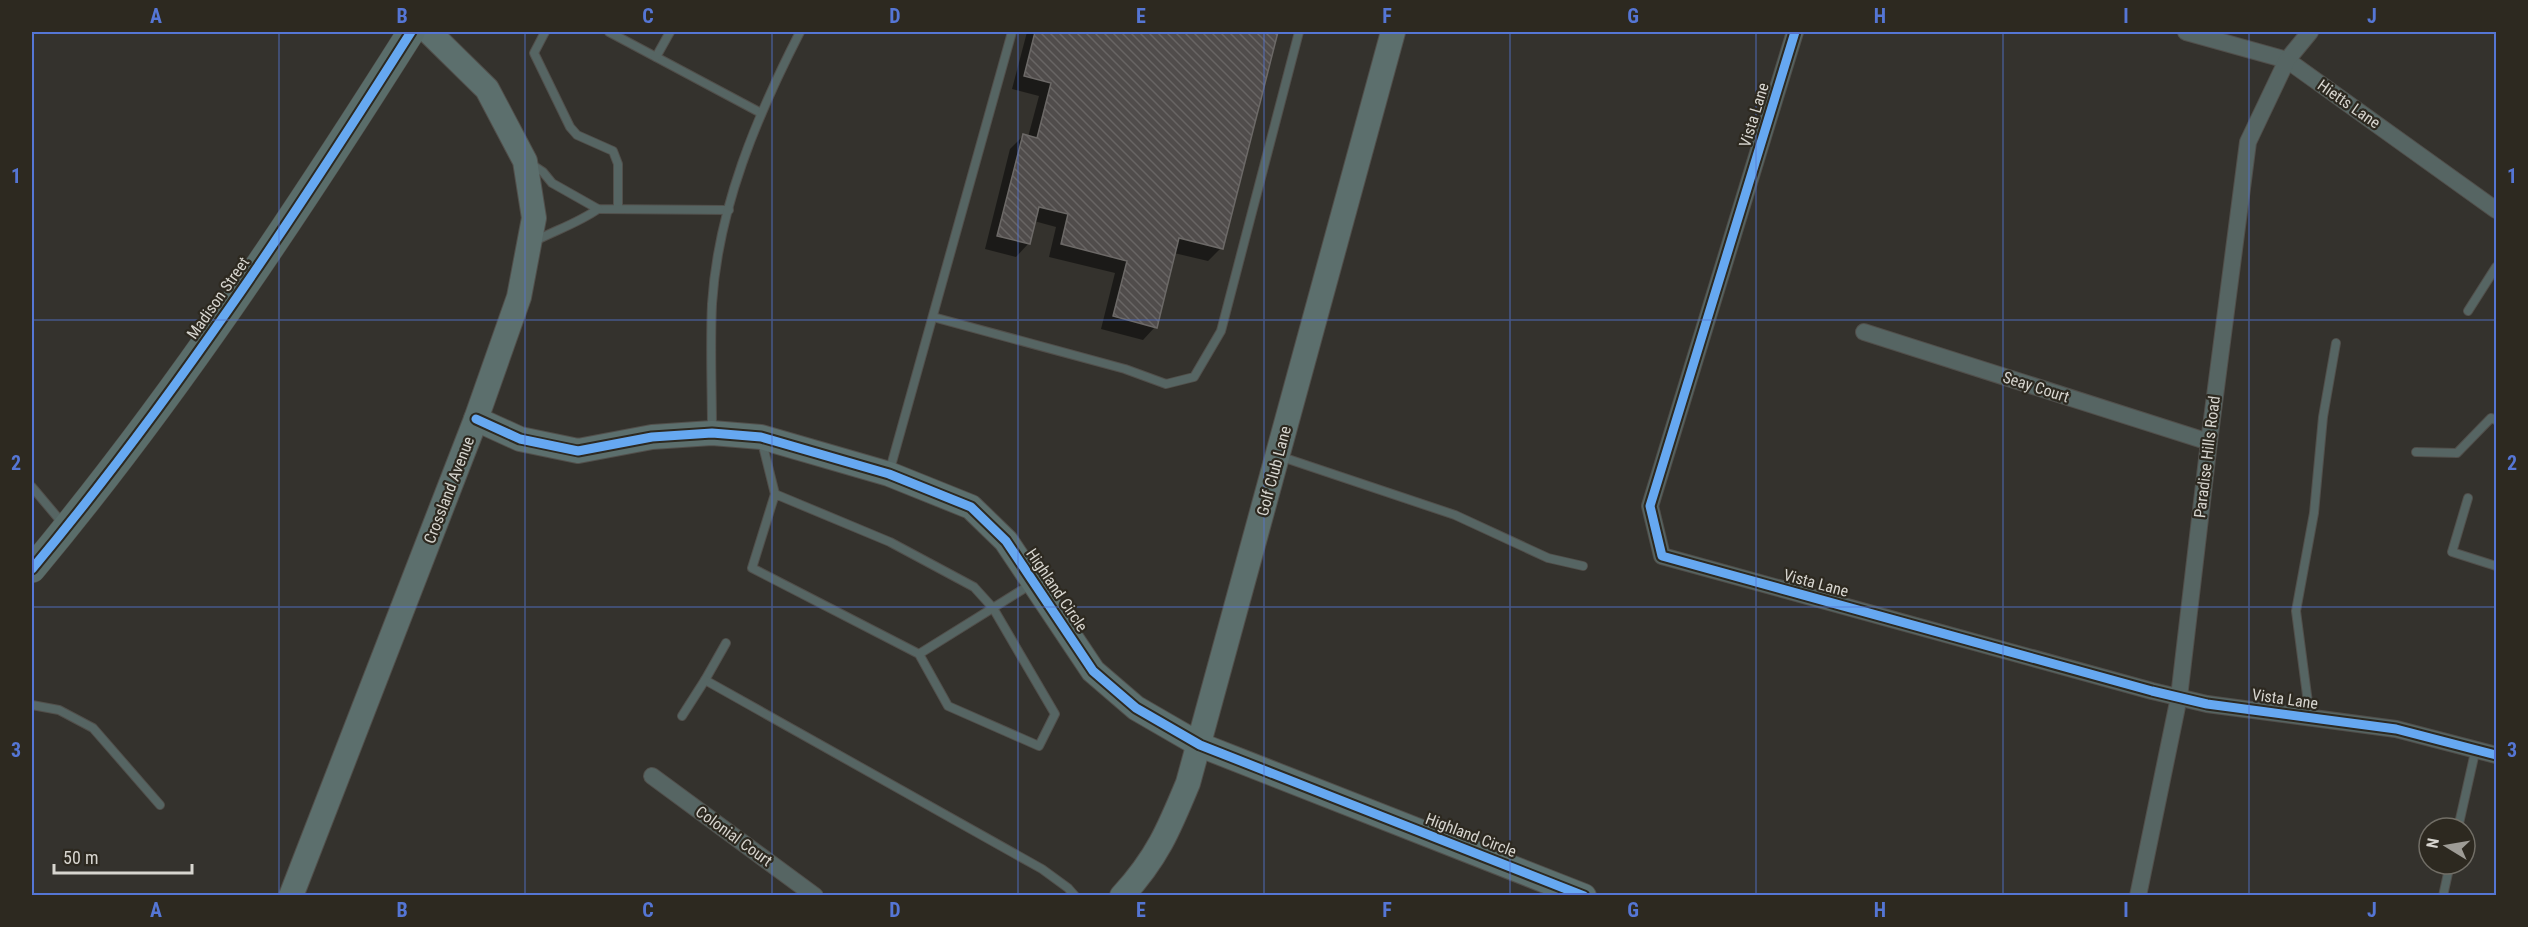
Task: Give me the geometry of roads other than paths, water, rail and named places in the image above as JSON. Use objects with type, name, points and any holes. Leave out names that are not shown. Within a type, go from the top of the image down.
[{"type":"main road","name":"Madison Street","points":[[32,568],[66,528],[213,334],[318,179],[411,32]]},
{"type":"street","name":"Crossland Avenue","points":[[291,896],[476,419],[519,297],[534,218],[525,161],[487,89],[429,32]]},
{"type":"street","name":"Golf Club Lane","points":[[1122,896],[1161,847],[1188,783],[1200,745],[1393,32]]},
{"type":"street","name":"Vista Lane","points":[[1795,32],[1650,506],[1662,556],[2207,704],[2396,729],[2496,755]]},
{"type":"street","name":"Hietts Lane","points":[[2186,32],[2287,60],[2496,210]]},
{"type":"street","name":"Paradise Hills Road","points":[[2138,896],[2179,697],[2248,141],[2287,60],[2310,32]]},
{"type":"street","name":"Seay Court","points":[[1864,332],[2209,442]]},
{"type":"street","name":"Highland Circle","points":[[476,419],[520,439],[578,451],[652,437],[712,433],[761,437],[889,474],[971,507],[1006,541],[1094,671],[1136,708],[1200,745],[1584,896]]},
{"type":"street","name":"Colonial Court","points":[[652,776],[815,896]]},
{"type":"lane","points":[[544,32],[534,53],[570,127],[577,135],[613,151],[618,164],[618,209]]},
{"type":"lane","points":[[609,32],[760,113]]},
{"type":"lane","points":[[656,57],[670,32]]},
{"type":"lane","points":[[712,433],[712,302],[720,244],[760,113],[800,32]]},
{"type":"lane","points":[[889,474],[1012,32]]},
{"type":"lane","points":[[933,317],[1116,366],[1166,384],[1194,377],[1221,331],[1299,32]]},
{"type":"lane","points":[[525,161],[543,172],[552,183],[598,209],[729,210]]},
{"type":"lane","points":[[529,244],[582,220],[598,209]]},
{"type":"lane","points":[[2468,311],[2496,267]]},
{"type":"lane","points":[[2310,718],[2296,611],[2314,513],[2323,417],[2336,343]]},
{"type":"lane","points":[[2416,452],[2457,453],[2491,418],[2496,420]]},
{"type":"lane","points":[[761,437],[775,494],[752,568],[919,654],[948,706],[1039,746],[1055,714],[993,608],[974,587],[890,542],[775,494]]},
{"type":"lane","points":[[1278,456],[1455,515],[1548,558],[1583,566]]},
{"type":"lane","points":[[32,487],[66,528]]},
{"type":"lane","points":[[2468,498],[2452,552],[2496,566]]},
{"type":"lane","points":[[919,654],[1033,582]]},
{"type":"lane","points":[[682,716],[726,643]]},
{"type":"lane","points":[[705,680],[1042,869],[1075,896]]},
{"type":"lane","points":[[32,705],[59,710],[93,728],[160,805]]},
{"type":"lane","points":[[2461,816],[2476,748]]},
{"type":"lane","points":[[2443,896],[2447,876]]}]
